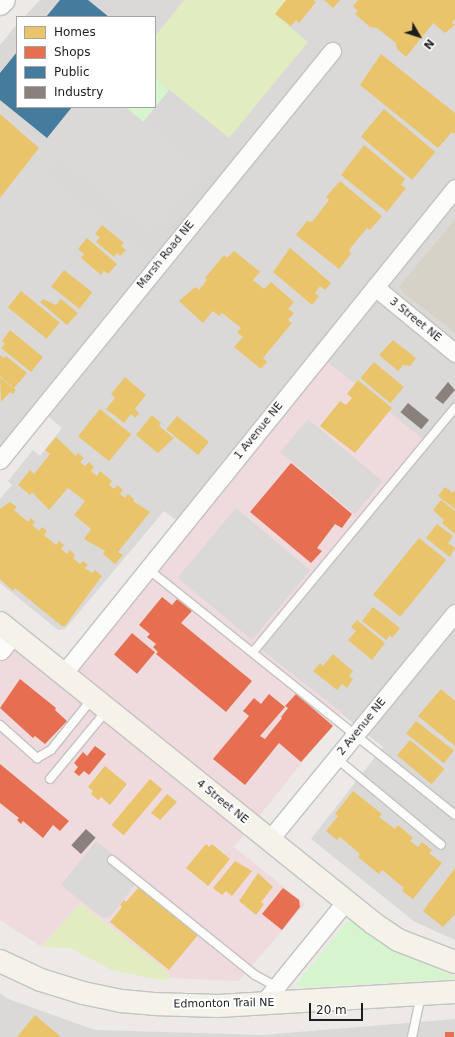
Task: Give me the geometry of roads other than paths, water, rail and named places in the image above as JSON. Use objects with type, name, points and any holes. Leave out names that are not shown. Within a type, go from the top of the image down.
[{"type":"main road","name":"4 Street NE","points":[[4,635],[64,674],[269,840],[398,940],[455,962]]},
{"type":"main road","name":"Edmonton Trail NE","points":[[2,966],[41,980],[121,1001],[190,1006],[455,992]]},
{"type":"street","points":[[0,6],[6,0]]},
{"type":"street","name":"Marsh Road NE","points":[[0,460],[332,51]]},
{"type":"street","name":"1 Avenue NE","points":[[64,674],[455,188]]},
{"type":"street","name":"3 Street NE","points":[[375,287],[455,353]]},
{"type":"street","name":"2 Avenue NE","points":[[269,840],[455,612]]},
{"type":"street","points":[[263,1003],[346,901]]},
{"type":"lane","points":[[253,652],[455,408]]},
{"type":"lane","points":[[148,569],[455,815]]},
{"type":"lane","points":[[0,725],[37,758],[51,750],[100,703]]},
{"type":"lane","points":[[50,779],[100,703]]},
{"type":"lane","points":[[336,758],[441,845]]},
{"type":"lane","points":[[112,860],[254,975],[277,987]]},
{"type":"lane","points":[[412,1037],[421,994]]}]
